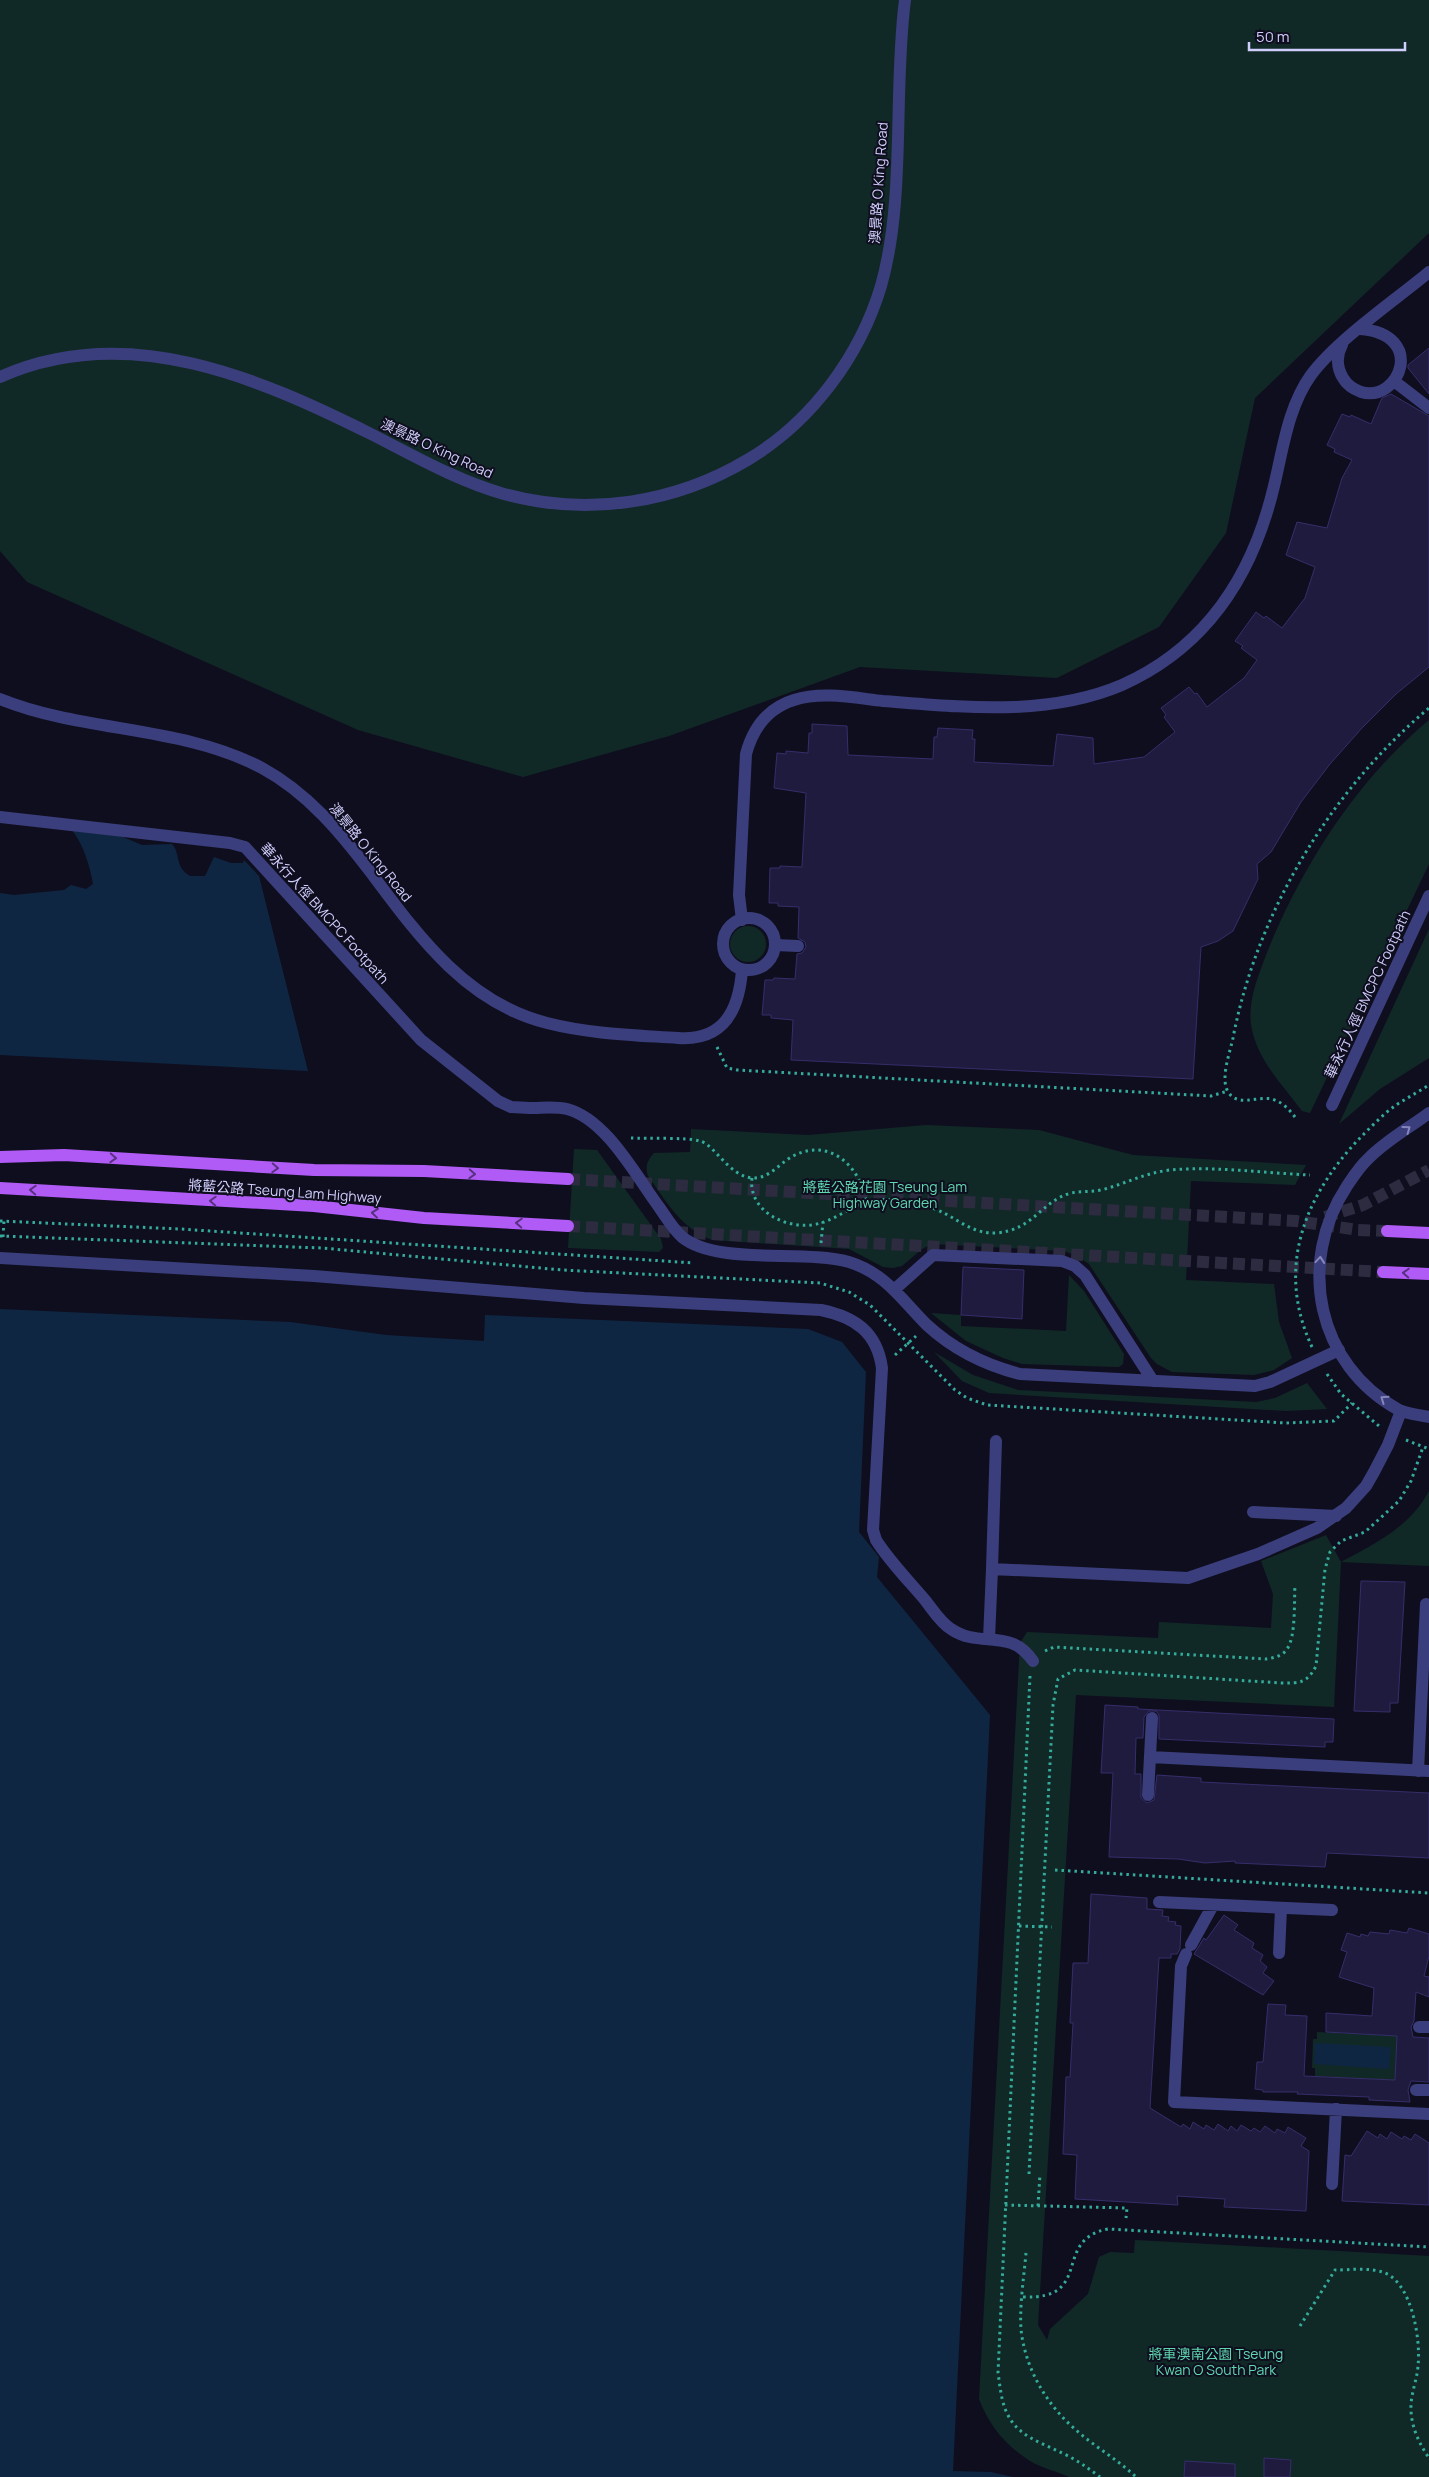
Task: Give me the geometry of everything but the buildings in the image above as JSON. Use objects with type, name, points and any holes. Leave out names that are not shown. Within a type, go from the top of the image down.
[{"type":"main road","name":"將藍公路 Tseung Lam Highway","points":[[0,1157],[64,1155],[314,1170],[424,1171],[568,1179]]},
{"type":"main road","name":"將藍公路 Tseung Lam Highway","points":[[0,1188],[314,1206],[424,1218],[568,1226]]},
{"type":"main road","points":[[1387,1231],[1429,1234]]},
{"type":"main road","points":[[1383,1272],[1429,1274]]},
{"type":"street","name":"澳景路 O King Road","points":[[0,377],[30,365],[73,356],[121,353],[169,358],[219,369],[273,388],[326,411],[459,477],[520,498],[563,505],[627,503],[666,495],[703,482],[757,454],[803,416],[844,365],[874,307],[886,266],[892,226],[900,59],[905,0]]},
{"type":"street","points":[[742,920],[739,895],[746,754],[753,733],[766,716],[784,704],[815,696],[1018,707],[1060,704],[1102,693],[1141,676],[1177,652],[1202,629],[1234,589],[1257,543],[1297,401],[1312,374],[1345,341],[1429,272]]},
{"type":"street","points":[[1345,341],[1339,351],[1337,362],[1346,383],[1364,393],[1385,389],[1394,381],[1399,372],[1401,361],[1399,351],[1394,341],[1386,334],[1376,330],[1360,329]]},
{"type":"street","points":[[1394,381],[1429,408]]},
{"type":"street","name":"澳景路 O King Road","points":[[0,699],[46,714],[211,748],[245,760],[277,777],[310,802],[334,828],[434,954],[466,983],[512,1011],[547,1023],[588,1031],[682,1038],[701,1037],[719,1028],[735,1008],[741,991],[742,970]]},
{"type":"street","name":"華永行人徑 BMCPC Footpath","points":[[0,816],[220,842],[245,847],[421,1040],[498,1101],[511,1107],[555,1107],[580,1114],[592,1121],[606,1136],[674,1228],[691,1243],[713,1251],[836,1260],[874,1273],[896,1289],[926,1324],[943,1338],[973,1357],[1000,1368],[1020,1374],[1255,1386],[1270,1382],[1339,1350]]},
{"type":"street","name":"華永行人徑 BMCPC Footpath","points":[[1332,1105],[1429,896]]},
{"type":"street","points":[[750,919],[765,924],[771,930],[775,945],[770,959],[758,969],[742,970],[729,960],[724,945],[728,930],[742,920],[750,919]]},
{"type":"street","points":[[775,945],[798,946]]},
{"type":"street","points":[[1429,1113],[1368,1158],[1346,1187],[1328,1224],[1321,1247],[1318,1284],[1322,1311],[1347,1365],[1363,1384],[1401,1411],[1429,1417]]},
{"type":"street","points":[[896,1289],[933,1255],[1062,1261],[1075,1266],[1085,1274],[1153,1380]]},
{"type":"street","points":[[1,1258],[314,1276],[584,1298],[821,1310],[837,1313],[861,1327],[873,1338],[880,1351],[882,1368],[874,1536],[881,1548],[949,1628],[969,1638],[1015,1643],[1027,1651],[1033,1661]]},
{"type":"street","points":[[992,1569],[1188,1578],[1258,1554],[1317,1528],[1336,1516],[1366,1486],[1382,1458],[1401,1411]]},
{"type":"street","points":[[989,1639],[996,1441]]},
{"type":"street","points":[[1254,1512],[1336,1516]]},
{"type":"street","points":[[1150,1757],[1423,1771],[1426,1604]]},
{"type":"street","points":[[1148,1795],[1152,1718]]},
{"type":"street","points":[[1159,1902],[1332,1910]]},
{"type":"street","points":[[1213,1904],[1180,1966],[1174,2102],[1429,2114]]},
{"type":"street","points":[[1279,1954],[1281,1908]]},
{"type":"street","points":[[1332,2184],[1336,2109]]},
{"type":"path","points":[[1295,1117],[1278,1101],[1269,1099],[1242,1101],[1234,1098],[1228,1091],[1225,1082],[1226,1074],[1246,984],[1280,899],[1327,820],[1384,749],[1429,708]]},
{"type":"path","points":[[721,1053],[720,1059],[727,1068],[737,1070],[1211,1096],[1228,1091]]},
{"type":"path","points":[[1429,1085],[1395,1106],[1339,1161],[1319,1188],[1304,1226],[1296,1256],[1296,1288],[1308,1338],[1318,1360],[1341,1394],[1371,1421],[1392,1434],[1429,1449]]},
{"type":"path","points":[[606,1136],[701,1141],[734,1171],[752,1178],[770,1174],[797,1154],[820,1151],[831,1154],[851,1166],[864,1188],[866,1201]]},
{"type":"path","points":[[752,1178],[751,1188],[759,1207],[767,1213],[798,1224],[823,1222],[866,1201],[882,1199],[913,1203],[943,1213],[976,1231],[994,1233],[1011,1231],[1028,1224],[1060,1198],[1071,1193],[1099,1190],[1149,1173],[1191,1169],[1310,1176]]},
{"type":"path","points":[[1,1258],[4,1221]]},
{"type":"path","points":[[2,1236],[63,1238]]},
{"type":"path","points":[[882,1368],[918,1334]]},
{"type":"path","points":[[1100,2477],[1063,2453],[1020,2432],[1006,2412],[998,2373],[1030,1680],[1033,1661],[1043,1652],[1054,1647],[1266,1659],[1276,1657],[1287,1650],[1292,1636],[1295,1586]]},
{"type":"path","points":[[1055,1870],[1429,1893]]},
{"type":"path","points":[[1018,1926],[1052,1927]]},
{"type":"path","points":[[1038,2206],[1040,2174]]},
{"type":"path","points":[[1005,2205],[1127,2208],[1126,2218]]},
{"type":"path","points":[[1023,2297],[1042,2298],[1054,2294],[1070,2276],[1075,2253],[1080,2244],[1088,2236],[1108,2229],[1429,2247]]},
{"type":"path","points":[[1026,2253],[1022,2335],[1035,2379],[1047,2399],[1078,2432],[1121,2463],[1136,2477]]},
{"type":"path","points":[[1300,2326],[1335,2270],[1378,2271],[1395,2279],[1408,2302],[1417,2328],[1419,2365],[1411,2404],[1413,2425],[1420,2444],[1429,2458]]},
{"type":"green space","points":[[0,0],[1429,0],[1429,233],[1255,398],[1226,533],[1159,627],[1057,678],[860,667],[669,736],[523,777],[358,730],[27,582],[0,551]]},
{"type":"green space","points":[[1429,720],[1429,864],[1310,1113],[1302,1111],[1271,1070],[1258,1049],[1250,1015],[1252,997],[1257,980],[1280,922],[1296,890],[1333,827],[1378,770],[1402,744]]},
{"type":"green space","points":[[748,926],[755,927],[761,931],[765,937],[765,951],[761,957],[755,961],[748,962],[741,961],[735,957],[731,951],[730,944],[731,937],[735,931],[741,927]]},
{"type":"green space","points":[[1429,929],[1429,1058],[1380,1089],[1339,1124]]},
{"type":"green space","name":"將藍公路花園 Tseung Lam Highway Garden","points":[[926,1125],[1039,1130],[1133,1155],[1306,1165],[1295,1185],[1191,1181],[1186,1280],[1274,1284],[1279,1322],[1292,1358],[1274,1370],[1254,1375],[1172,1372],[1157,1364],[1151,1358],[1089,1264],[1077,1256],[1064,1251],[932,1244],[922,1249],[902,1266],[893,1268],[883,1267],[849,1249],[713,1240],[692,1229],[676,1214],[647,1172],[647,1164],[654,1153],[690,1152],[691,1129],[808,1135]]},
{"type":"green space","points":[[574,1149],[597,1150],[661,1239],[663,1248],[659,1252],[568,1248]]},
{"type":"green space","points":[[1069,1275],[1084,1291],[1124,1354],[1123,1364],[1119,1367],[1022,1364],[1003,1358],[966,1341],[931,1313],[961,1315],[961,1326],[1066,1331]]},
{"type":"green space","points":[[934,1352],[973,1375],[1018,1390],[1256,1402],[1275,1398],[1307,1383],[1327,1409],[1286,1411],[989,1393],[962,1381]]},
{"type":"green space","points":[[1429,1491],[1429,1566],[1341,1562],[1391,1533],[1412,1515]]},
{"type":"green space","name":"將軍澳南公園 Tseung Kwan O South Park","points":[[1326,1535],[1341,1562],[1334,1707],[1076,1695],[1038,2325],[1047,2340],[1050,2329],[1088,2294],[1099,2257],[1110,2252],[1134,2253],[1135,2240],[1429,2256],[1429,2477],[1069,2477],[1034,2463],[1021,2455],[993,2426],[979,2399],[1020,1643],[1027,1632],[1158,1638],[1159,1622],[1271,1628],[1273,1594],[1261,1561]]},
{"type":"green space","points":[[1317,2032],[1397,2036],[1395,2080],[1315,2076],[1315,2068],[1312,2068],[1313,2039],[1317,2039]]},
{"type":"water","points":[[71,829],[116,834],[142,845],[172,844],[182,868],[190,876],[205,876],[214,857],[231,863],[243,863],[244,860],[259,876],[308,1071],[0,1055],[0,893],[14,895],[64,890],[71,885],[86,889],[93,884],[85,855]]},
{"type":"water","points":[[0,1309],[290,1322],[386,1335],[484,1341],[485,1315],[808,1329],[842,1342],[866,1372],[859,1532],[879,1557],[877,1577],[990,1715],[953,2471],[991,2472],[1013,2477],[0,2477]]},
{"type":"water","points":[[1315,2043],[1391,2047],[1389,2069],[1314,2064]]},
{"type":"tunnel","points":[[1325,1217],[1363,1205],[1429,1170]]},
{"type":"tunnel","points":[[568,1179],[1296,1221],[1358,1230],[1387,1231]]},
{"type":"tunnel","points":[[568,1226],[1383,1272]]}]
